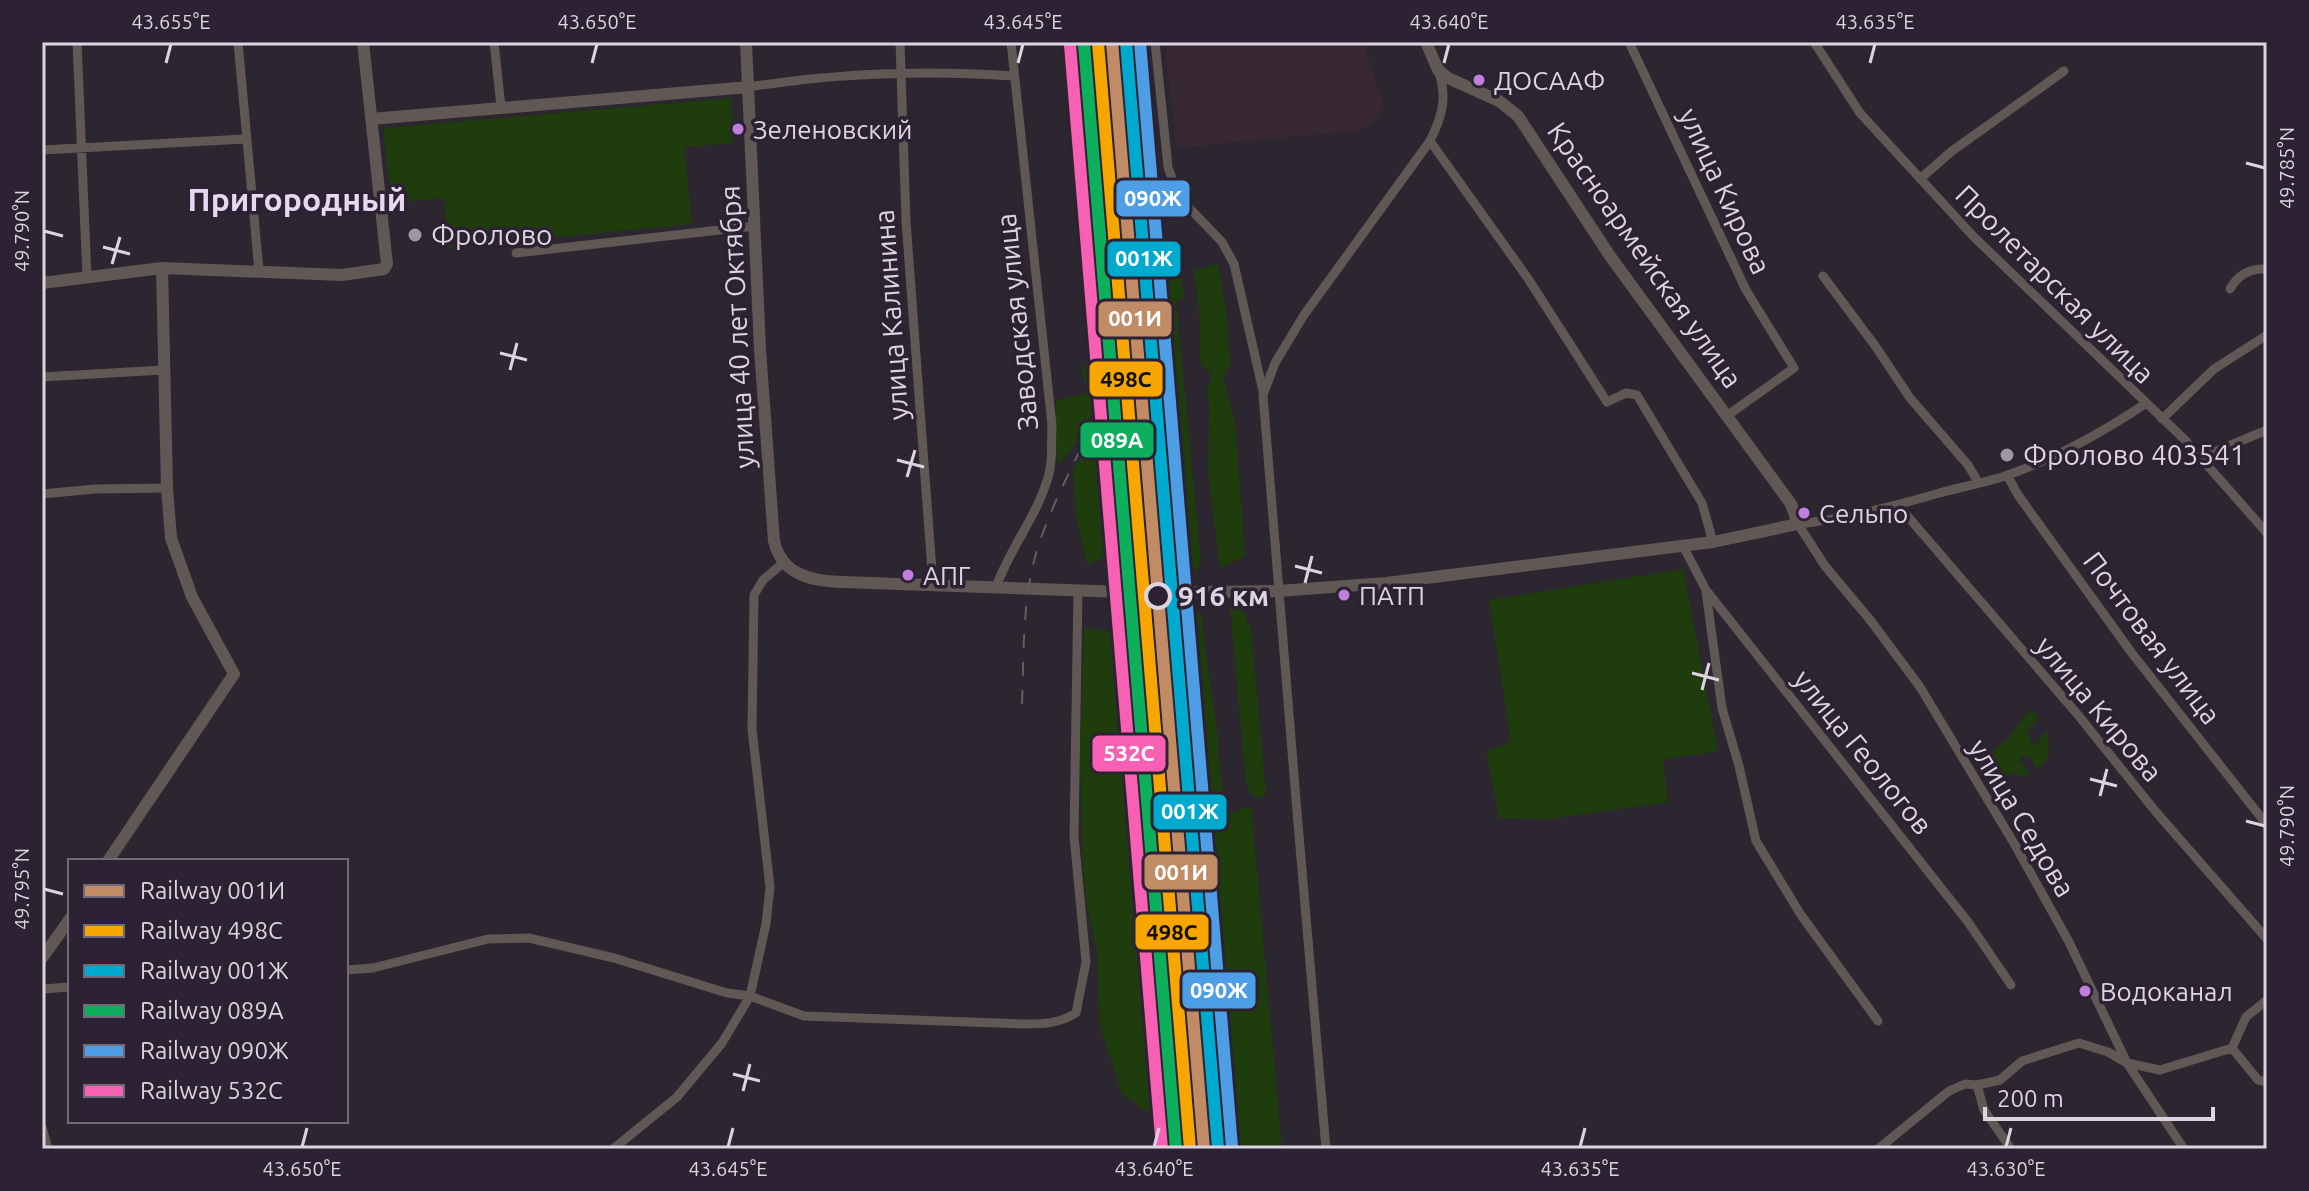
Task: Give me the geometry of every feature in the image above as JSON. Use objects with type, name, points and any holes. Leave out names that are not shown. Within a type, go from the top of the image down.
[{"type":"street","points":[[77,42],[87,277]]},
{"type":"street","points":[[238,42],[259,271]]},
{"type":"street","points":[[42,283],[162,268],[342,275],[378,272],[387,264],[363,42]]},
{"type":"street","points":[[494,42],[501,107]]},
{"type":"street","name":"улица 40 лет Октября","points":[[746,42],[768,483],[776,552],[783,563]]},
{"type":"street","name":"улица Калинина","points":[[900,42],[906,221],[933,584]]},
{"type":"street","name":"Заводская улица","points":[[996,587],[1050,473],[1052,425],[1011,42]]},
{"type":"street","points":[[1155,42],[1168,167],[1178,196],[1222,242],[1234,264],[1263,395],[1326,1149]]},
{"type":"street","name":"улица Кирова","points":[[1629,42],[1746,290],[1794,368],[1728,415]]},
{"type":"street","name":"Пролетарская улица","points":[[1814,42],[1860,113],[1920,179],[1973,236],[2202,457],[2267,533]]},
{"type":"street","points":[[1263,395],[1275,363],[1304,315],[1430,141],[1443,110],[1443,83],[1430,43]]},
{"type":"street","name":"Красноармейская улица","points":[[1438,70],[1448,78],[1499,101],[1518,116],[1610,256],[1791,504],[1798,524]]},
{"type":"street","points":[[371,119],[948,71],[1014,76]]},
{"type":"street","name":"Пролетарская улица","points":[[1920,179],[1952,151],[2064,71]]},
{"type":"street","points":[[42,150],[245,139]]},
{"type":"street","points":[[1430,141],[1529,280],[1607,402],[1626,393],[1637,395],[1702,503],[1713,542]]},
{"type":"street","points":[[516,253],[755,226]]},
{"type":"street","points":[[109,859],[234,674],[201,616],[171,538],[162,268]]},
{"type":"street","points":[[2230,289],[2234,280],[2244,272],[2267,269]]},
{"type":"street","points":[[1823,276],[1910,398],[1968,465],[1978,482]]},
{"type":"street","name":"Пролетарская улица","points":[[2162,419],[2205,376],[2267,335]]},
{"type":"street","points":[[42,377],[163,370]]},
{"type":"street","points":[[613,1149],[677,1097],[722,1043],[750,996],[766,924],[770,887],[752,729],[754,595],[763,580],[783,563],[798,574],[822,581],[1157,593],[1278,591],[1386,583],[1713,542],[1898,505],[2007,475],[2062,451],[2145,404]]},
{"type":"street","points":[[2202,457],[2267,430]]},
{"type":"street","name":"Почтовая улица","points":[[2007,475],[2018,495],[2131,652],[2267,825]]},
{"type":"street","points":[[42,494],[95,489],[167,488]]},
{"type":"street","name":"улица Кирова","points":[[1898,505],[2267,939]]},
{"type":"street","name":"улица Седова","points":[[1798,524],[1825,566],[1920,687],[2069,942],[2115,1043],[2184,1149]]},
{"type":"street","name":"улица Геологов","points":[[1683,546],[1706,590],[1801,714],[1950,898],[2011,985]]},
{"type":"street","points":[[348,970],[373,968],[488,939],[529,938],[614,958],[727,993],[750,996],[804,1016],[1055,1023],[1076,1013],[1086,962],[1074,836],[1078,590]]},
{"type":"street","points":[[1706,590],[1722,708],[1756,841],[1801,915],[1878,1021]]},
{"type":"street","points":[[42,958],[68,922]]},
{"type":"street","points":[[42,989],[68,987]]},
{"type":"street","points":[[1878,1149],[1889,1144],[1949,1091],[1965,1084],[2000,1080],[2022,1061],[2079,1043],[2108,1052],[2127,1063],[2160,1070],[2232,1048],[2246,1017],[2267,1000]]},
{"type":"street","points":[[2108,1052],[2115,1050],[2115,1043]]},
{"type":"street","points":[[2232,1048],[2258,1080],[2267,1082]]},
{"type":"street","points":[[1977,1085],[1984,1110],[2011,1149]]},
{"type":"street","points":[[42,1127],[48,1149]]},
{"type":"shaded area","points":[[1165,42],[1363,42],[1384,106],[1371,124],[1359,131],[1176,148]]},
{"type":"green space","name":"Зеленовский","points":[[731,98],[733,143],[684,147],[692,224],[449,248],[444,198],[391,203],[383,128]]},
{"type":"green space","points":[[1218,263],[1230,365],[1223,377],[1235,422],[1245,556],[1220,568],[1208,472],[1207,389],[1211,373],[1200,361],[1199,309],[1194,271]]},
{"type":"green space","points":[[1180,273],[1185,298],[1176,300],[1201,562],[1197,572],[1188,560],[1181,526],[1169,396],[1171,363],[1166,357],[1161,299],[1166,279]]},
{"type":"green space","points":[[1107,361],[1102,387],[1090,416],[1075,444],[1058,465],[1056,400],[1085,394],[1087,386],[1081,372],[1085,364]]},
{"type":"green space","points":[[1110,403],[1123,538],[1120,550],[1087,565],[1076,515],[1073,470],[1087,448],[1105,406]]},
{"type":"green space","points":[[1683,569],[1718,751],[1663,759],[1668,802],[1549,819],[1499,818],[1486,751],[1511,742],[1489,600]]},
{"type":"green space","points":[[1230,607],[1242,610],[1251,629],[1266,793],[1260,799],[1251,794],[1246,785]]},
{"type":"green space","points":[[1194,613],[1201,613],[1202,618],[1226,803],[1217,810],[1208,805],[1200,754],[1190,625]]},
{"type":"green space","points":[[1084,628],[1138,635],[1144,659],[1139,666],[1162,902],[1170,1095],[1164,1110],[1149,1113],[1122,1094],[1100,1027],[1097,951],[1083,870],[1080,751]]},
{"type":"green space","points":[[2031,711],[2039,716],[2027,733],[2032,743],[2037,745],[2040,737],[2048,731],[2049,757],[2037,769],[2029,756],[2022,756],[2020,760],[2029,774],[2024,777],[2012,773],[2000,775],[1997,780],[1992,780],[1993,788],[1979,771],[1977,763],[2008,739]]},
{"type":"green space","points":[[1251,806],[1282,1149],[1239,1149],[1220,944],[1204,822]]},
{"type":"railway","points":[[1106,42],[1197,1149]]},
{"type":"railway","points":[[1022,704],[1029,585],[1038,547],[1104,396],[1122,326]]},
{"type":"rail line","name":"001И","points":[[1112,42],[1204,1149]]},
{"type":"rail line","name":"001Ж","points":[[1126,42],[1218,1148]]},
{"type":"rail line","name":"090Ж","points":[[1140,42],[1232,1147]]},
{"type":"rail line","name":"498С","points":[[1098,43],[1190,1149]]},
{"type":"rail line","name":"089А","points":[[1084,44],[1176,1149]]},
{"type":"rail line","name":"532С","points":[[1070,45],[1162,1149]]},
{"type":"place","name":"ДОСААФ","points":[[1479,80]]},
{"type":"place","name":"Зеленовский","points":[[738,129]]},
{"type":"place","name":"Фролово","points":[[415,235]]},
{"type":"place","name":"Фролово 403541","points":[[2007,455]]},
{"type":"place","name":"Сельпо","points":[[1804,513]]},
{"type":"place","name":"АПГ","points":[[908,575]]},
{"type":"place","name":"ПАТП","points":[[1344,595]]},
{"type":"place","name":"916 км","points":[[1158,596]]},
{"type":"place","name":"Водоканал","points":[[2085,991]]},
{"type":"district","name":"Пригородный","points":[[297,200]]}]
